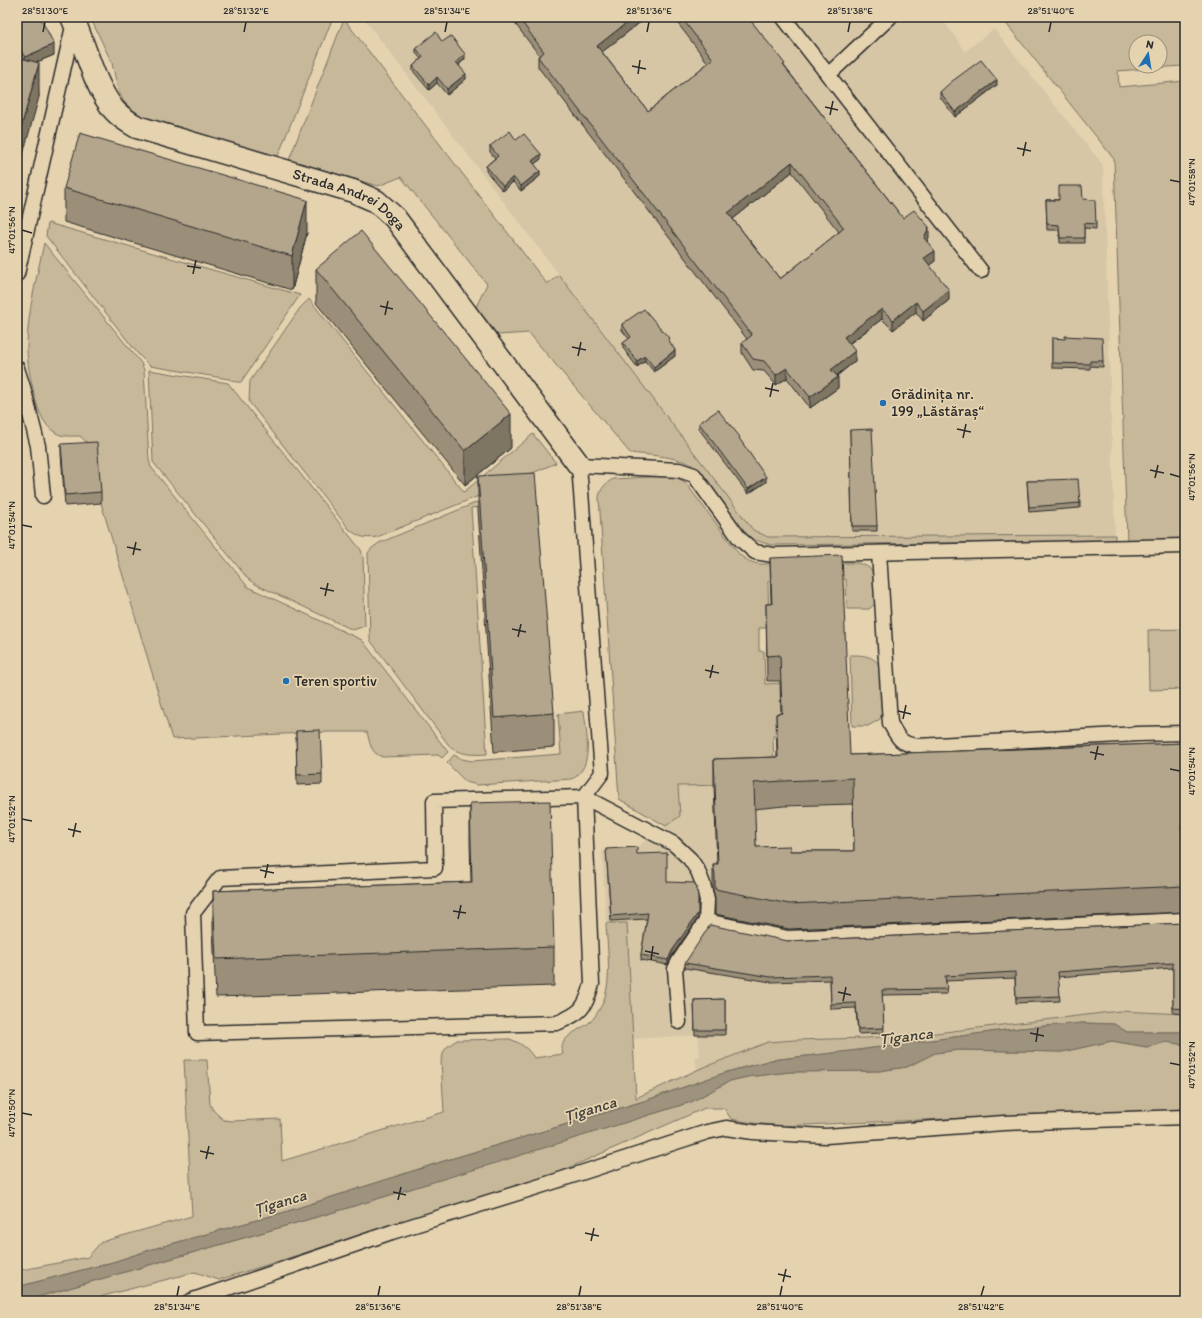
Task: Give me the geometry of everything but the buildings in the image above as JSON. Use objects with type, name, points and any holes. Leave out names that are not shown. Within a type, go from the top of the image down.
[{"type":"street","name":"Strada Andrei Doga","points":[[73,20],[100,88],[109,104],[124,119],[137,127],[353,191],[376,201],[395,218],[579,465]]},
{"type":"lane","points":[[783,17],[981,271]]},
{"type":"lane","points":[[828,75],[890,17]]},
{"type":"lane","points":[[17,274],[73,20]]},
{"type":"lane","points":[[17,368],[38,446],[43,496]]},
{"type":"lane","points":[[679,1022],[675,969],[706,921],[707,900],[698,871],[690,859],[674,844],[584,797],[434,801],[435,868],[220,878],[193,913],[197,1033],[557,1023],[574,1016],[587,1002],[592,984],[584,797],[602,773],[579,465],[679,470],[694,475],[740,539],[755,552],[773,555],[1185,546]]},
{"type":"lane","points":[[879,552],[890,723],[896,735],[906,745],[918,746],[1122,735],[1185,734]]},
{"type":"lane","points":[[706,921],[788,938],[1185,920]]},
{"type":"lane","points":[[190,1301],[392,1232],[550,1184],[707,1132],[726,1128],[753,1132],[826,1136],[1004,1123],[1185,1117]]},
{"type":"shaded area","points":[[90,17],[333,17],[278,156],[137,116],[124,102],[118,90],[112,63]]},
{"type":"shaded area","name":"Grădinița nr. 199 „Lăstăraș“","points":[[363,17],[941,17],[965,51],[994,29],[1103,165],[1115,535],[768,537],[753,530]]},
{"type":"shaded area","points":[[1001,17],[1185,17],[1185,65],[1168,67],[1168,34],[1128,34],[1128,70],[1118,71],[1119,87],[1185,81],[1185,540],[1127,541],[1114,159]]},
{"type":"shaded area","points":[[344,19],[547,284],[559,275],[753,530],[768,537],[1115,535],[1115,541],[771,545],[752,539],[743,532],[710,484],[695,467],[675,459],[630,453],[529,333],[498,335],[476,307],[487,284],[401,177],[378,186],[289,160]]},
{"type":"shaded area","points":[[48,223],[300,295],[241,382],[150,366],[138,354],[46,236]]},
{"type":"shaded area","points":[[44,243],[141,363],[144,370],[149,460],[151,467],[248,587],[362,640],[448,752],[442,758],[438,755],[382,757],[373,750],[367,732],[327,732],[172,739],[101,503],[97,452],[80,436],[61,435],[51,430],[41,416],[35,399],[30,377],[27,335],[33,295]]},
{"type":"shaded area","points":[[309,299],[464,492],[533,434],[556,463],[377,537],[362,537],[356,534],[349,529],[249,402],[250,381],[300,308]]},
{"type":"shaded area","points":[[149,370],[228,383],[361,550],[363,557],[365,626],[353,630],[255,584],[248,579],[153,462]]},
{"type":"shaded area","points":[[665,476],[675,477],[685,482],[739,554],[749,561],[760,564],[857,563],[865,565],[874,573],[876,584],[875,604],[869,609],[847,609],[846,579],[768,581],[769,628],[759,628],[759,651],[764,651],[765,684],[784,683],[779,736],[773,736],[774,761],[725,785],[678,786],[680,816],[666,826],[619,799],[599,497],[604,486],[613,479]]},
{"type":"shaded area","points":[[480,501],[481,507],[471,508],[487,754],[473,754],[459,752],[451,748],[370,640],[368,553],[379,543]]},
{"type":"shaded area","points":[[1185,629],[1185,689],[1149,690],[1148,630]]},
{"type":"shaded area","points":[[850,655],[872,658],[881,668],[883,708],[880,719],[868,726],[852,726]]},
{"type":"shaded area","points":[[584,711],[587,739],[586,758],[584,766],[572,779],[477,785],[466,782],[447,763],[454,755],[462,759],[472,761],[561,754],[558,714]]},
{"type":"shaded area","points":[[725,785],[779,807],[853,804],[1185,835],[1185,1014],[1119,1011],[936,1033],[867,1038],[768,1042],[697,1070],[695,1056],[700,1056],[698,1035],[633,1039],[627,923],[606,923],[602,851],[621,850],[621,846],[637,847],[680,816],[678,786]]},
{"type":"shaded area","points":[[606,923],[627,923],[636,1098],[697,1070],[768,1042],[867,1038],[936,1033],[1119,1011],[1185,1014],[1185,1032],[1127,1032],[1114,1024],[1083,1023],[1020,1028],[851,1051],[771,1060],[727,1072],[644,1101],[444,1161],[282,1213],[153,1249],[113,1262],[17,1287],[17,1271],[88,1257],[101,1242],[192,1216],[184,1060],[207,1060],[210,1104],[213,1110],[224,1120],[280,1119],[282,1161],[444,1112],[441,1061],[444,1051],[448,1046],[457,1040],[510,1039],[524,1047],[534,1058],[563,1054],[563,1043],[566,1039],[593,1019],[604,1000],[607,990],[608,956]]},
{"type":"shaded area","points":[[1083,1023],[1114,1024],[1127,1032],[1185,1032],[1185,1045],[1166,1042],[1147,1047],[1112,1041],[1062,1052],[959,1050],[935,1053],[907,1067],[879,1071],[790,1072],[747,1077],[730,1081],[691,1102],[499,1162],[341,1210],[24,1301],[17,1301],[17,1287],[113,1262],[153,1249],[282,1213],[444,1161],[644,1101],[727,1072],[771,1060],[851,1051],[1020,1028]]},
{"type":"shaded area","points":[[1112,1041],[1147,1047],[1166,1042],[1185,1045],[1185,1112],[1084,1117],[990,1117],[781,1126],[731,1119],[724,1108],[705,1108],[557,1173],[219,1280],[195,1272],[84,1301],[24,1301],[341,1210],[691,1102],[730,1081],[747,1077],[790,1072],[879,1071],[907,1067],[935,1053],[959,1050],[1062,1052]]},
{"type":"place","name":"Grădinița nr. 199 „Lăstăraș“","points":[[883,403]]},
{"type":"place","name":"Teren sportiv","points":[[286,681]]},
{"type":"water label","name":"Țîganca","points":[[906,1036]]},
{"type":"water label","name":"Țîganca","points":[[590,1109]]},
{"type":"water label","name":"Țîganca","points":[[280,1202]]}]
